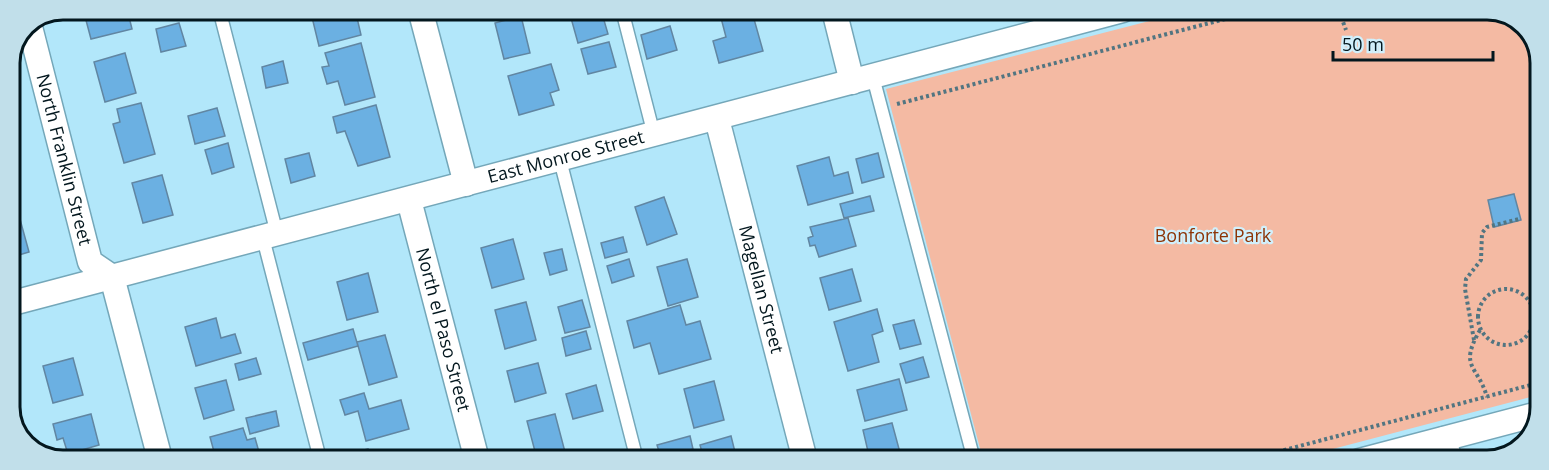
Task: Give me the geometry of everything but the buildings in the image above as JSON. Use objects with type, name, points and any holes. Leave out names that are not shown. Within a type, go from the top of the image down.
[{"type":"street","points":[[423,19],[466,184]]},
{"type":"street","points":[[838,19],[862,79]]},
{"type":"street","name":"East Monroe Street","points":[[20,301],[717,119],[1064,19]]},
{"type":"street","name":"North Franklin Street","points":[[31,33],[90,262],[112,277]]},
{"type":"street","name":"Magellan Street","points":[[717,119],[802,450]]},
{"type":"street","name":"North el Paso Street","points":[[409,200],[474,450]]},
{"type":"street","points":[[112,277],[158,450]]},
{"type":"street","points":[[1447,450],[1528,418]]},
{"type":"lane","points":[[221,19],[318,450]]},
{"type":"lane","points":[[624,19],[654,135]]},
{"type":"lane","points":[[862,79],[971,450]]},
{"type":"lane","points":[[560,160],[634,450]]},
{"type":"path","points":[[891,106],[1225,19]]},
{"type":"path","points":[[1342,19],[1346,30]]},
{"type":"path","points":[[1474,340],[1465,289],[1466,279],[1481,260],[1482,233],[1487,227],[1519,219]]},
{"type":"path","points":[[1530,302],[1515,290],[1494,291],[1479,306],[1477,320],[1480,330],[1497,345],[1511,345],[1520,342],[1530,330]]},
{"type":"path","points":[[1480,330],[1470,354],[1470,367],[1484,385],[1487,397]]},
{"type":"path","points":[[1286,450],[1530,385]]},
{"type":"green space","name":"Bonforte Park","points":[[1157,19],[1486,19],[1508,25],[1522,39],[1528,51],[1529,60],[1530,397],[1329,450],[980,450],[886,89]]}]
